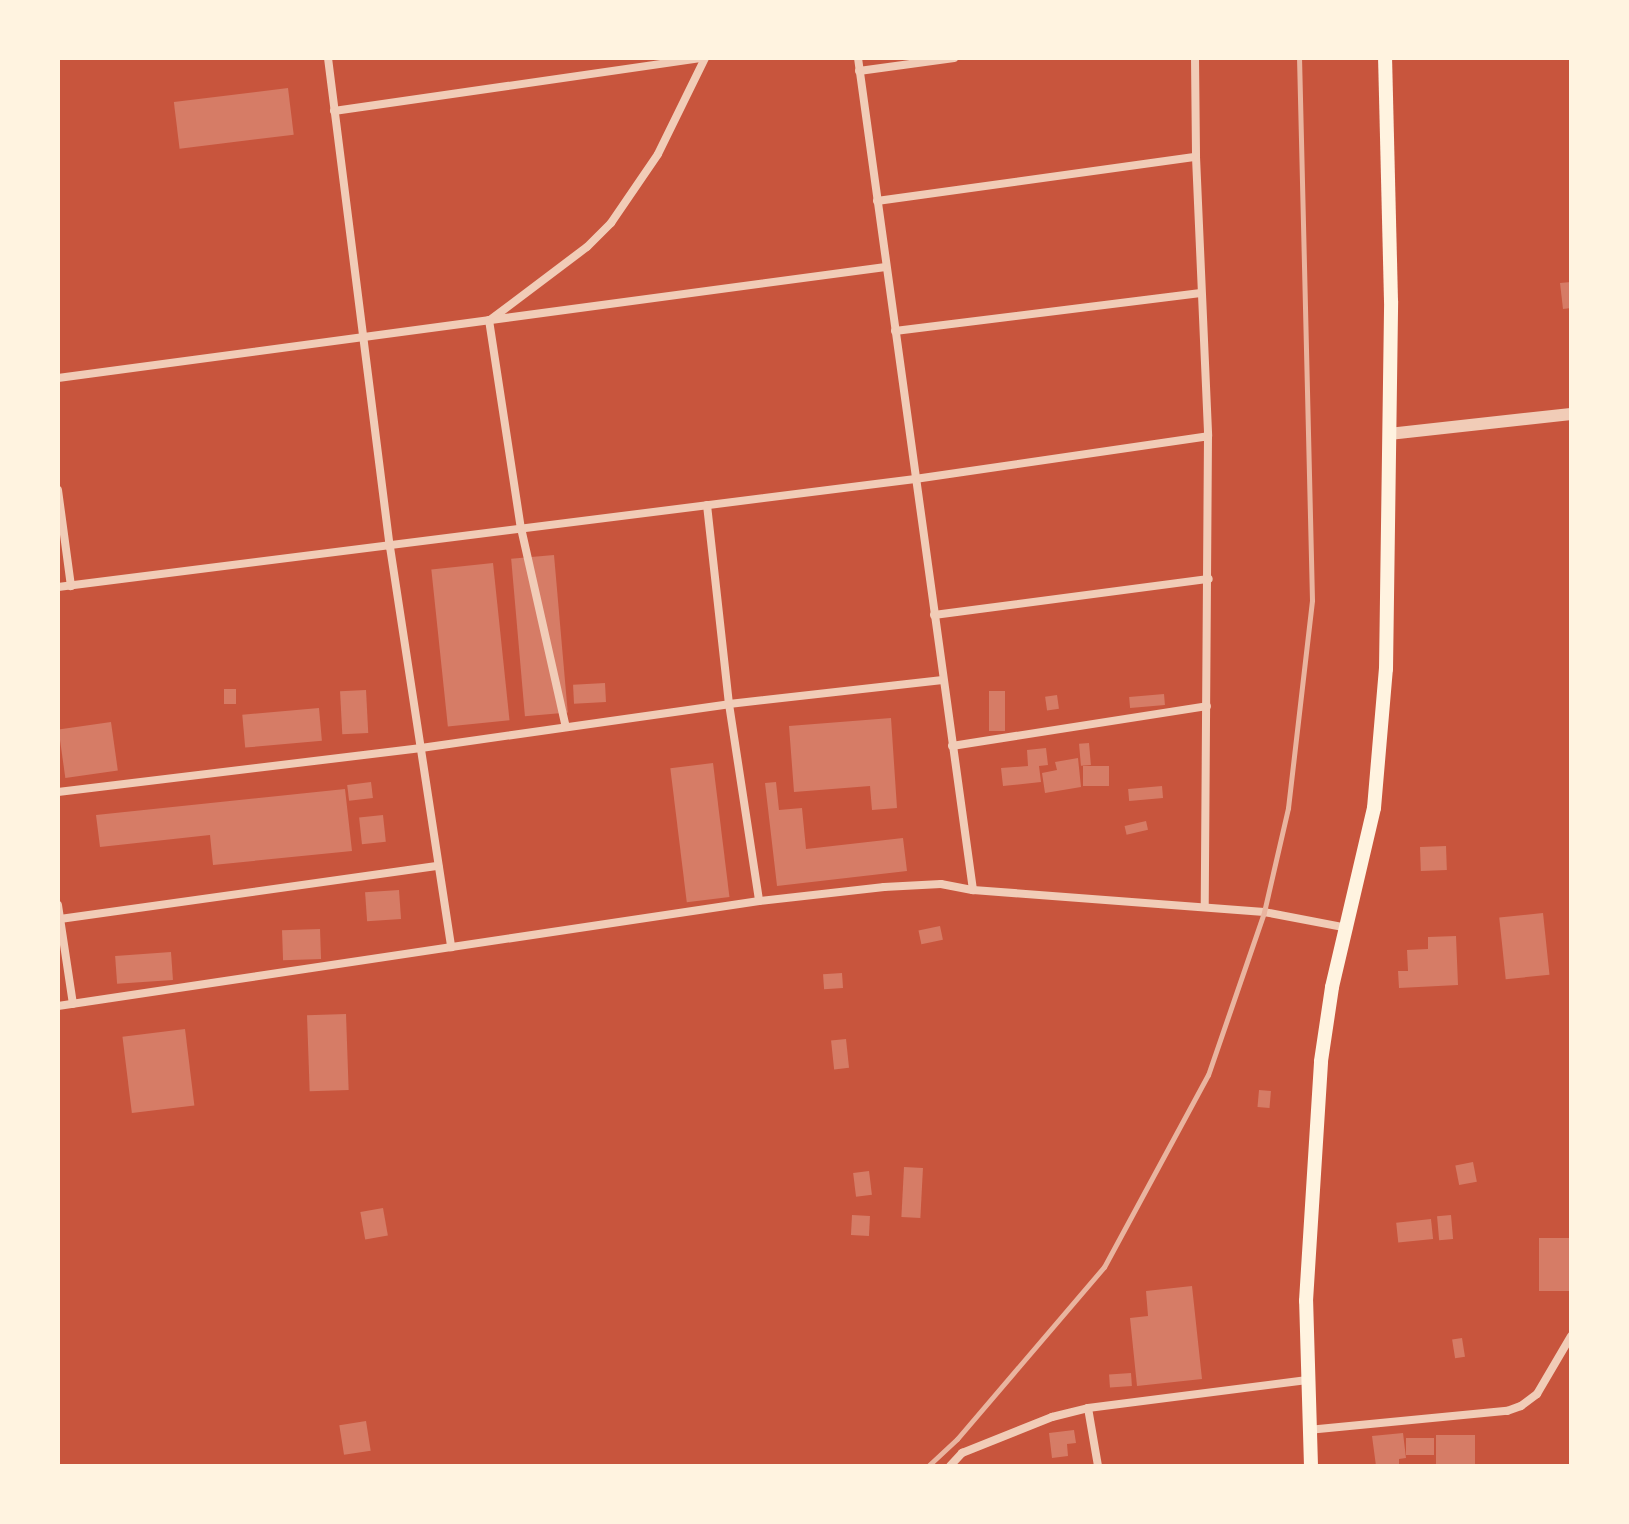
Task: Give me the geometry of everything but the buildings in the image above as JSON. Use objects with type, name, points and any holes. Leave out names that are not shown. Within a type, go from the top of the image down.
[{"type":"main road","points":[[1311,1466],[1307,1430],[1306,1301],[1321,1061],[1332,987],[1374,808],[1386,669],[1391,301],[1385,58]]},
{"type":"street","points":[[328,58],[390,547],[451,947]]},
{"type":"street","points":[[334,111],[705,58]]},
{"type":"street","points":[[489,320],[587,247],[611,223],[635,193],[658,154],[705,58]]},
{"type":"street","points":[[858,58],[973,890]]},
{"type":"street","points":[[859,71],[954,58]]},
{"type":"street","points":[[1195,58],[1196,157],[1208,436],[1205,907]]},
{"type":"street","points":[[877,201],[1196,157]]},
{"type":"street","points":[[58,378],[886,267]]},
{"type":"street","points":[[895,331],[1201,293]]},
{"type":"street","points":[[489,320],[521,528],[566,727]]},
{"type":"street","points":[[1389,434],[1571,414]]},
{"type":"street","points":[[58,587],[915,479],[1208,436]]},
{"type":"street","points":[[58,490],[71,586]]},
{"type":"street","points":[[707,505],[729,704],[759,901]]},
{"type":"street","points":[[934,615],[1209,579]]},
{"type":"street","points":[[58,792],[421,748],[729,704],[943,680]]},
{"type":"street","points":[[952,746],[1207,706]]},
{"type":"street","points":[[60,919],[438,866]]},
{"type":"street","points":[[58,1006],[759,901],[884,887],[941,884],[973,890],[1264,912],[1348,928]]},
{"type":"street","points":[[58,905],[73,1004]]},
{"type":"street","points":[[1307,1430],[1507,1411],[1537,1394],[1571,1336]]},
{"type":"street","points":[[950,1466],[962,1453],[1052,1417],[1088,1408],[1307,1380]]},
{"type":"street","points":[[1088,1408],[1098,1466]]},
{"type":"railway","points":[[928,1466],[957,1439],[1104,1267],[1208,1075],[1264,912],[1288,808],[1312,600],[1299,58]]}]
